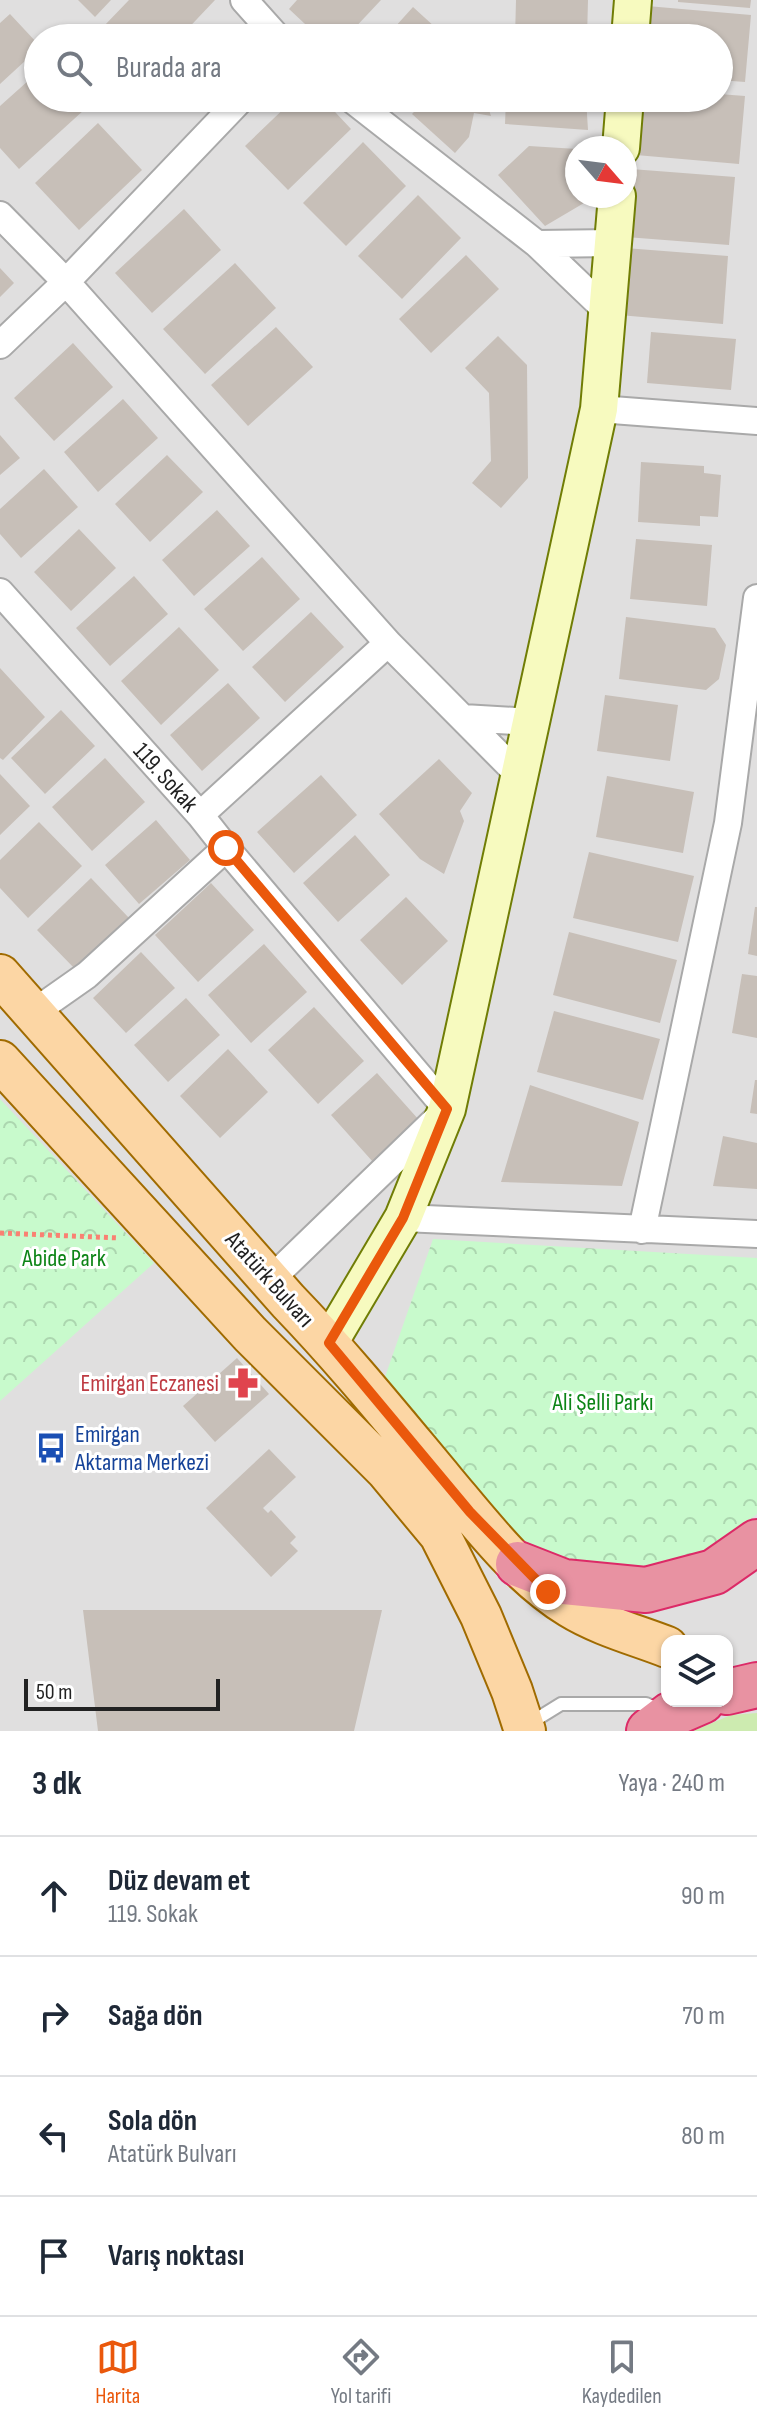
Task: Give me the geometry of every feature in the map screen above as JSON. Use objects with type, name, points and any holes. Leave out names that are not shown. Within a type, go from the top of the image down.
[{"type":"highway","points":[[518,1564],[564,1582],[646,1590],[714,1572],[757,1542]]},
{"type":"highway","points":[[733,1690],[757,1683]]},
{"type":"main road","name":"Atatürk Bulvarı","points":[[0,975],[329,1343],[470,1512],[518,1564],[548,1592],[573,1609],[661,1645]]},
{"type":"main road","points":[[0,1061],[250,1334],[386,1470],[440,1535],[481,1616],[512,1691],[522,1730]]},
{"type":"main road","points":[[733,1673],[757,1683]]},
{"type":"street","points":[[244,0],[265,24]]},
{"type":"street","points":[[631,24],[633,0]]},
{"type":"street","points":[[0,345],[66,282],[229,112]]},
{"type":"street","points":[[368,112],[537,244],[607,311]]},
{"type":"street","points":[[622,136],[624,112]]},
{"type":"street","points":[[329,1343],[403,1218],[447,1109],[599,409],[616,208]]},
{"type":"street","points":[[0,215],[66,282],[388,643],[519,775]]},
{"type":"street","points":[[537,244],[613,243]]},
{"type":"street","points":[[599,409],[757,421]]},
{"type":"street","name":"119. Sokak","points":[[0,592],[200,815],[447,1109]]},
{"type":"street","points":[[642,1230],[728,823],[757,598]]},
{"type":"street","points":[[200,815],[388,643]]},
{"type":"street","points":[[463,718],[531,722]]},
{"type":"street","points":[[33,1013],[87,975],[226,848]]},
{"type":"street","points":[[270,1280],[447,1109]]},
{"type":"street","points":[[403,1218],[757,1234]]},
{"type":"lane","points":[[522,1730],[561,1704],[646,1704],[674,1716]]},
{"type":"path","points":[[0,1233],[163,1239]]},
{"type":"shaded area","points":[[0,0],[757,0],[757,1731],[0,1731]]},
{"type":"green space","name":"Abide Park","points":[[0,1099],[154,1263],[0,1401]]},
{"type":"green space","name":"Ali Şelli Parkı","points":[[433,1239],[757,1258],[757,1514],[710,1550],[641,1569],[581,1572],[536,1554],[424,1435],[385,1377]]},
{"type":"green space","points":[[757,1713],[757,1731],[693,1731],[731,1715]]},
{"type":"building","points":[[78,0],[111,0],[95,17]]},
{"type":"building","points":[[129,0],[215,0],[192,24],[106,24]]},
{"type":"building","points":[[297,0],[381,0],[358,24],[305,24],[289,9]]},
{"type":"building","points":[[516,0],[588,0],[587,24],[515,24]]},
{"type":"building","points":[[678,0],[751,0],[750,8]]},
{"type":"building","points":[[647,6],[751,15],[745,82],[733,81],[733,24],[646,24]]},
{"type":"building","points":[[413,7],[432,24],[398,24]]},
{"type":"building","points":[[10,14],[24,29],[24,62],[0,84],[0,23]]},
{"type":"building","points":[[24,85],[24,112],[82,112],[19,169],[0,148],[0,106]]},
{"type":"building","points":[[733,95],[745,96],[739,164],[637,155],[639,112],[733,112]]},
{"type":"building","points":[[280,112],[335,112],[351,129],[288,190],[245,146]]},
{"type":"building","points":[[490,112],[491,116],[474,113],[469,137],[455,153],[412,114]]},
{"type":"building","points":[[505,112],[587,112],[588,130],[505,124]]},
{"type":"building","points":[[98,123],[142,170],[79,230],[35,183]]},
{"type":"building","points":[[363,142],[406,186],[346,246],[303,203]]},
{"type":"building","points":[[529,146],[565,148],[565,208],[576,208],[545,226],[498,175]]},
{"type":"building","points":[[637,169],[735,177],[729,245],[626,237],[628,208],[637,208]]},
{"type":"building","points":[[418,195],[461,238],[402,299],[358,256]]},
{"type":"building","points":[[184,209],[221,250],[152,313],[115,273]]},
{"type":"building","points":[[625,248],[728,256],[723,324],[619,315]]},
{"type":"building","points":[[466,255],[499,289],[431,353],[399,319]]},
{"type":"building","points":[[235,263],[276,308],[205,374],[163,329]]},
{"type":"building","points":[[0,268],[14,283],[0,297]]},
{"type":"building","points":[[276,327],[313,367],[248,426],[211,385]]},
{"type":"building","points":[[651,332],[736,339],[731,390],[647,383]]},
{"type":"building","points":[[498,336],[527,365],[528,478],[501,508],[472,483],[491,461],[489,393],[465,368]]},
{"type":"building","points":[[73,343],[113,387],[54,441],[14,398]]},
{"type":"building","points":[[123,399],[158,438],[98,492],[64,452]]},
{"type":"building","points":[[0,435],[20,458],[0,475]]},
{"type":"building","points":[[167,455],[203,492],[150,542],[115,504]]},
{"type":"building","points":[[641,462],[704,466],[704,473],[721,475],[718,517],[700,516],[700,526],[638,522]]},
{"type":"building","points":[[44,469],[78,507],[21,558],[0,534],[0,509]]},
{"type":"building","points":[[217,510],[250,546],[194,596],[162,560]]},
{"type":"building","points":[[79,529],[116,568],[71,611],[34,572]]},
{"type":"building","points":[[636,539],[712,545],[707,606],[630,599]]},
{"type":"building","points":[[262,557],[300,599],[243,651],[204,609]]},
{"type":"building","points":[[134,576],[168,614],[110,666],[76,628]]},
{"type":"building","points":[[311,612],[344,647],[285,702],[252,667]]},
{"type":"building","points":[[626,617],[715,628],[726,645],[719,679],[706,690],[619,679]]},
{"type":"building","points":[[179,627],[219,670],[161,725],[121,681]]},
{"type":"building","points":[[0,668],[45,717],[3,760],[0,758]]},
{"type":"building","points":[[228,683],[260,718],[202,771],[170,735]]},
{"type":"building","points":[[605,695],[678,705],[670,761],[597,751]]},
{"type":"building","points":[[61,710],[95,746],[45,794],[11,758]]},
{"type":"building","points":[[105,758],[145,802],[92,851],[52,807]]},
{"type":"building","points":[[439,759],[472,793],[460,811],[464,821],[444,874],[420,859],[379,814]]},
{"type":"building","points":[[0,774],[30,806],[0,835]]},
{"type":"building","points":[[321,775],[357,815],[294,873],[257,832]]},
{"type":"building","points":[[607,776],[694,792],[683,853],[596,837]]},
{"type":"building","points":[[156,820],[190,860],[139,904],[105,865]]},
{"type":"building","points":[[39,822],[82,866],[28,918],[0,888],[0,860]]},
{"type":"building","points":[[355,835],[390,875],[338,922],[303,883]]},
{"type":"building","points":[[589,852],[694,876],[678,942],[573,918]]},
{"type":"building","points":[[91,878],[129,918],[75,969],[37,930]]},
{"type":"building","points":[[211,883],[254,930],[198,982],[155,935]]},
{"type":"building","points":[[406,897],[448,941],[402,985],[360,940]]},
{"type":"building","points":[[757,907],[757,956],[748,954]]},
{"type":"building","points":[[569,932],[677,960],[660,1023],[553,995]]},
{"type":"building","points":[[264,944],[307,992],[251,1043],[208,995]]},
{"type":"building","points":[[141,952],[175,988],[126,1033],[93,998]]},
{"type":"building","points":[[742,974],[757,976],[757,1038],[732,1033]]},
{"type":"building","points":[[186,998],[220,1035],[168,1082],[134,1045]]},
{"type":"building","points":[[314,1007],[364,1061],[318,1104],[268,1050]]},
{"type":"building","points":[[554,1011],[660,1039],[643,1100],[537,1072]]},
{"type":"building","points":[[228,1049],[268,1092],[220,1138],[180,1096]]},
{"type":"building","points":[[377,1073],[419,1120],[373,1162],[331,1115]]},
{"type":"building","points":[[757,1080],[757,1114],[750,1113]]},
{"type":"building","points":[[530,1085],[639,1122],[622,1186],[501,1182]]},
{"type":"building","points":[[723,1136],[757,1143],[757,1189],[713,1186]]},
{"type":"building","points":[[237,1358],[269,1394],[215,1442],[183,1406]]},
{"type":"building","points":[[269,1449],[296,1477],[263,1508],[268,1513],[271,1510],[296,1537],[290,1543],[298,1551],[271,1577],[206,1508]]},
{"type":"building","points":[[83,1610],[382,1610],[354,1731],[98,1731]]},
{"type":"place","name":"Emirgan Eczanesi","points":[[243,1383]]},
{"type":"place","name":"Emirgan Aktarma Merkezi","points":[[51,1448]]},
{"type":"route","points":[[226,848],[447,1109],[403,1218],[329,1343],[470,1512],[548,1592]]}]
